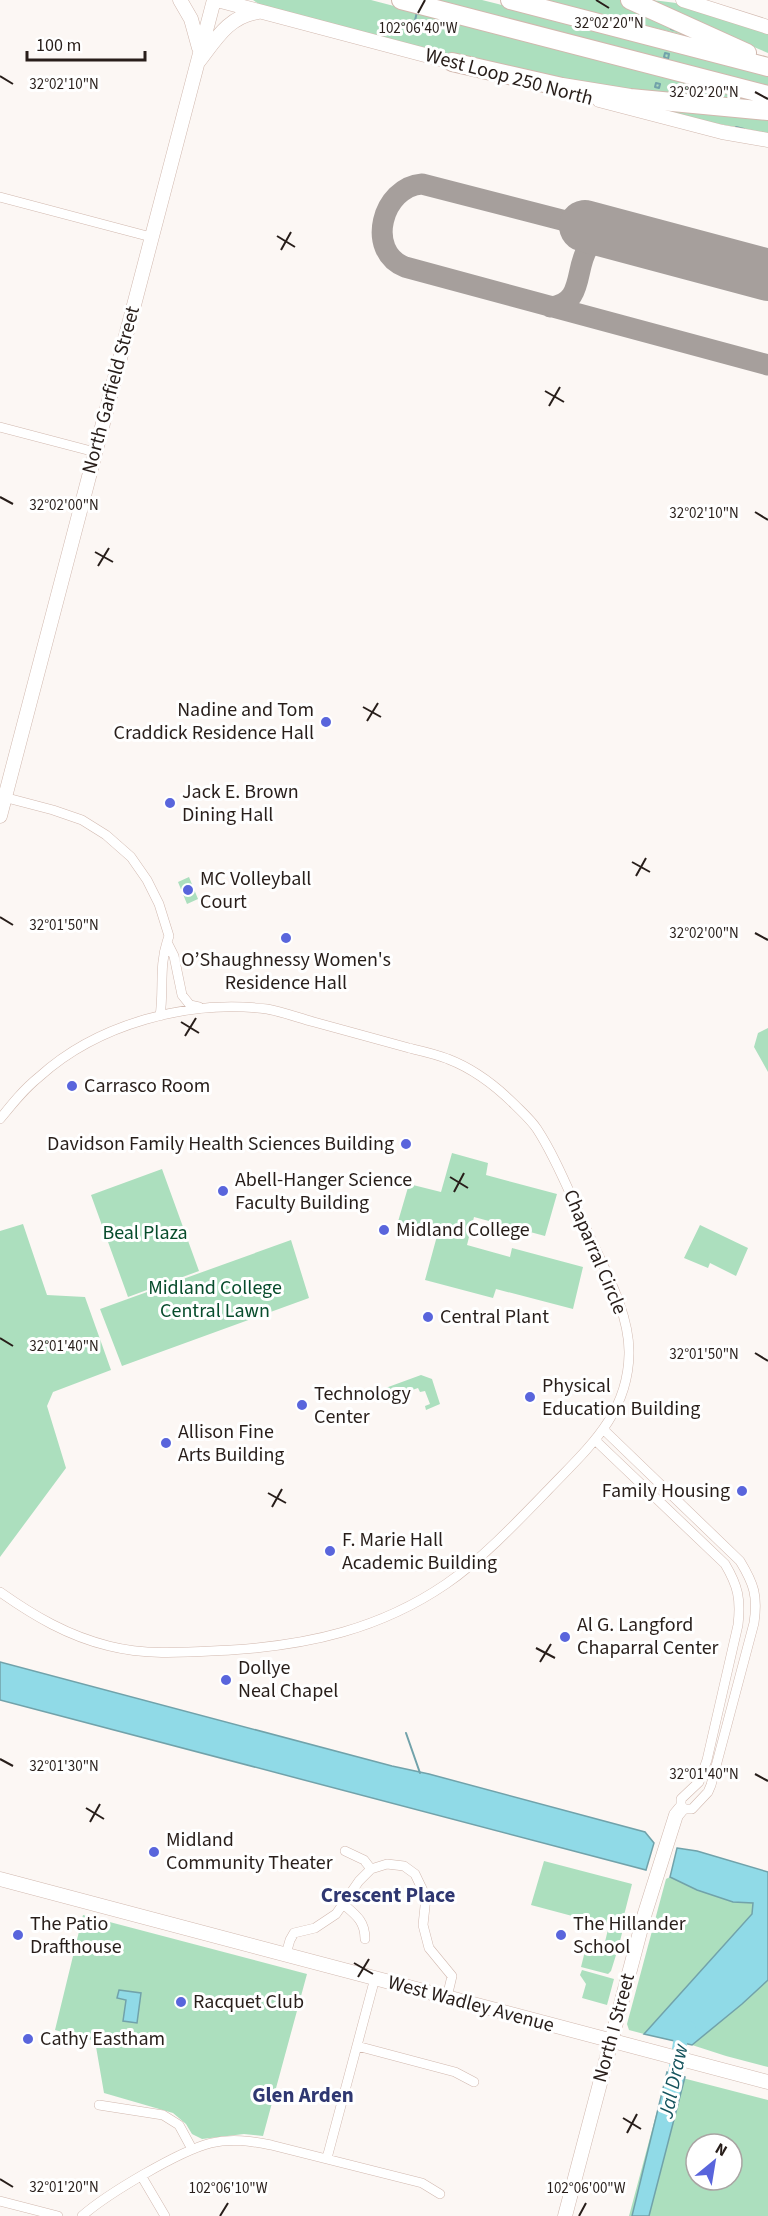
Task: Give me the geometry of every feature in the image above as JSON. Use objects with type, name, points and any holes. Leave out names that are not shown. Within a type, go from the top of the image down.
[{"type":"highway","points":[[401,0],[768,95]]},
{"type":"highway","points":[[510,0],[768,67]]},
{"type":"highway","points":[[630,0],[768,62]]},
{"type":"highway","points":[[452,62],[562,87],[630,98],[768,111]]},
{"type":"main road","points":[[180,0],[191,19],[200,49]]},
{"type":"main road","name":"North Garfield Street","points":[[0,816],[2,797],[200,49],[215,0]]},
{"type":"main road","name":"West Loop 250 North","points":[[215,0],[722,132],[768,140]]},
{"type":"main road","points":[[249,0],[260,11]]},
{"type":"main road","points":[[683,0],[768,27]]},
{"type":"main road","points":[[196,64],[228,25],[238,17],[260,11]]},
{"type":"main road","name":"North I Street","points":[[565,2216],[645,1913],[675,1815],[681,1809]]},
{"type":"main road","name":"West Wadley Avenue","points":[[0,1879],[768,2082]]},
{"type":"street","points":[[0,197],[151,237]]},
{"type":"street","points":[[0,427],[95,452]]},
{"type":"street","points":[[2,797],[73,816],[106,835],[138,866],[157,899],[168,934],[162,957],[163,988],[160,1016]]},
{"type":"street","points":[[167,942],[174,956],[182,995],[190,1005],[202,1008]]},
{"type":"street","name":"Chaparral Circle","points":[[0,1119],[40,1075],[69,1054],[144,1018],[202,1008],[223,1006],[270,1010],[447,1059],[477,1074],[499,1089],[534,1125],[560,1172],[624,1317],[629,1355],[622,1395],[596,1441],[525,1514],[471,1564],[446,1584],[373,1623],[325,1639],[252,1649],[211,1652],[121,1649],[66,1632],[31,1614],[0,1592]]},
{"type":"street","points":[[596,1441],[725,1564],[734,1580],[740,1603],[707,1760],[699,1782],[681,1799],[681,1809],[692,1809],[708,1792],[711,1785],[754,1623],[757,1601],[751,1578],[740,1561],[604,1430]]},
{"type":"street","points":[[725,1681],[738,1685]]},
{"type":"street","points":[[345,1851],[364,1860],[371,1869]]},
{"type":"street","points":[[286,1954],[294,1934],[315,1928],[336,1914],[359,1881],[371,1869],[387,1864],[404,1866],[415,1875],[426,1897],[423,1924],[429,1948],[452,1976],[447,1997]]},
{"type":"street","points":[[343,1904],[357,1915],[365,1928],[365,1939]]},
{"type":"street","points":[[327,2158],[375,1978]]},
{"type":"street","points":[[357,2046],[455,2072],[474,2082]]},
{"type":"street","points":[[99,2105],[163,2115],[179,2125],[192,2149]]},
{"type":"street","points":[[82,2216],[142,2177],[192,2149],[211,2143],[236,2141],[271,2145],[327,2158],[422,2183],[440,2194]]},
{"type":"street","points":[[142,2177],[165,2216]]},
{"type":"street","points":[[0,2201],[58,2216]]},
{"type":"green space","points":[[253,0],[371,0],[756,101],[766,106],[552,82],[262,6]]},
{"type":"green space","points":[[424,0],[482,0],[498,4],[768,75],[768,90]]},
{"type":"green space","points":[[541,0],[622,0],[692,37]]},
{"type":"green space","points":[[643,0],[691,6],[768,32],[768,53]]},
{"type":"green space","points":[[650,107],[768,115],[768,133],[714,123]]},
{"type":"green space","name":"MC Volleyball Court","points":[[189,877],[198,899],[187,904],[178,882]]},
{"type":"green space","points":[[768,1028],[768,1072],[754,1047],[758,1033]]},
{"type":"green space","points":[[452,1153],[488,1163],[486,1175],[557,1194],[545,1236],[474,1217],[467,1245],[510,1257],[512,1248],[583,1267],[573,1309],[496,1289],[493,1298],[425,1280],[437,1236],[397,1225],[409,1184],[441,1192]]},
{"type":"green space","name":"Beal Plaza","points":[[162,1169],[199,1271],[128,1297],[91,1195]]},
{"type":"green space","points":[[23,1224],[47,1295],[85,1297],[111,1370],[53,1392],[47,1406],[66,1468],[0,1557],[0,1231]]},
{"type":"green space","points":[[700,1225],[748,1248],[736,1276],[710,1263],[708,1268],[684,1258]]},
{"type":"green space","name":"Midland College Central Lawn","points":[[291,1240],[309,1298],[122,1366],[100,1309]]},
{"type":"green space","points":[[421,1375],[432,1379],[440,1404],[426,1410],[425,1406],[430,1404],[425,1391],[420,1392],[418,1388],[398,1395],[397,1392],[377,1402],[380,1390]]},
{"type":"green space","points":[[544,1861],[632,1884],[622,1923],[607,1919],[606,1925],[531,1905]]},
{"type":"green space","points":[[670,1877],[720,1897],[753,1902],[752,1914],[644,2034],[629,2030],[627,2024],[666,1879]]},
{"type":"green space","name":"Racquet Club","points":[[83,1915],[307,1974],[263,2136],[244,2134],[202,2139],[192,2134],[186,2124],[173,2113],[104,2093],[95,2041],[55,2030]]},
{"type":"green space","points":[[610,1921],[624,1925],[618,1949],[604,1946]]},
{"type":"green space","points":[[586,1947],[616,1955],[608,1974],[581,1967]]},
{"type":"green space","points":[[582,1970],[614,1979],[607,2005],[582,1998],[586,1984],[580,1975]]},
{"type":"green space","points":[[768,1980],[768,2067],[692,2045],[742,2004]]},
{"type":"green space","points":[[667,2074],[768,2100],[768,2216],[629,2216]]},
{"type":"water","points":[[0,1662],[645,1832],[654,1843],[646,1870],[0,1700]]},
{"type":"water","points":[[677,1848],[697,1851],[768,1872],[768,1980],[692,2045],[644,2034],[752,1914],[753,1903],[733,1902],[697,1890],[670,1877]]},
{"type":"water","points":[[119,1990],[141,1993],[137,2023],[123,2021],[126,2000],[117,1998]]},
{"type":"water","points":[[667,2072],[685,2077],[649,2216],[632,2216]]},
{"type":"waterway","points":[[412,33],[417,12]]},
{"type":"waterway","points":[[672,25],[676,26],[675,30],[671,29],[672,25]]},
{"type":"waterway","points":[[665,53],[669,54],[668,59],[664,57],[665,53]]},
{"type":"waterway","points":[[656,83],[660,84],[659,88],[655,87],[656,83]]},
{"type":"waterway","points":[[736,127],[744,129]]},
{"type":"waterway","points":[[406,1733],[420,1773]]},
{"type":"waterway","name":"Jal Draw","points":[[672,2092],[681,2037],[689,2028]]},
{"type":"taxiway","points":[[585,226],[422,184],[408,188],[388,207],[382,234],[385,248],[393,259],[405,267],[768,365]]},
{"type":"taxiway","points":[[550,307],[564,303],[572,295],[583,258],[589,247],[599,238],[615,234]]},
{"type":"runway","points":[[585,226],[768,275]]},
{"type":"place","name":"Nadine and Tom Craddick Residence Hall","points":[[326,722]]},
{"type":"place","name":"Jack E. Brown Dining Hall","points":[[170,803]]},
{"type":"place","name":"MC Volleyball Court","points":[[188,890]]},
{"type":"place","name":"O’Shaughnessy Women's Residence Hall","points":[[286,938]]},
{"type":"place","name":"Carrasco Room","points":[[72,1086]]},
{"type":"place","name":"Davidson Family Health Sciences Building","points":[[406,1144]]},
{"type":"place","name":"Abell-Hanger Science Faculty Building","points":[[223,1191]]},
{"type":"place","name":"Midland College","points":[[384,1230]]},
{"type":"place","name":"Central Plant","points":[[428,1317]]},
{"type":"place","name":"Physical Education Building","points":[[530,1397]]},
{"type":"place","name":"Technology Center","points":[[302,1405]]},
{"type":"place","name":"Allison Fine Arts Building","points":[[166,1443]]},
{"type":"place","name":"Family Housing","points":[[742,1491]]},
{"type":"place","name":"F. Marie Hall Academic Building","points":[[330,1551]]},
{"type":"place","name":"Al G. Langford Chaparral Center","points":[[565,1637]]},
{"type":"place","name":"Dollye Neal Chapel","points":[[226,1680]]},
{"type":"place","name":"Midland Community Theater","points":[[154,1852]]},
{"type":"place","name":"The Patio Drafthouse","points":[[18,1935]]},
{"type":"place","name":"The Hillander School","points":[[561,1935]]},
{"type":"place","name":"Racquet Club","points":[[181,2002]]},
{"type":"place","name":"Cathy Eastham","points":[[28,2039]]},
{"type":"district","name":"Crescent Place","points":[[388,1895]]},
{"type":"district","name":"Glen Arden","points":[[303,2095]]}]
